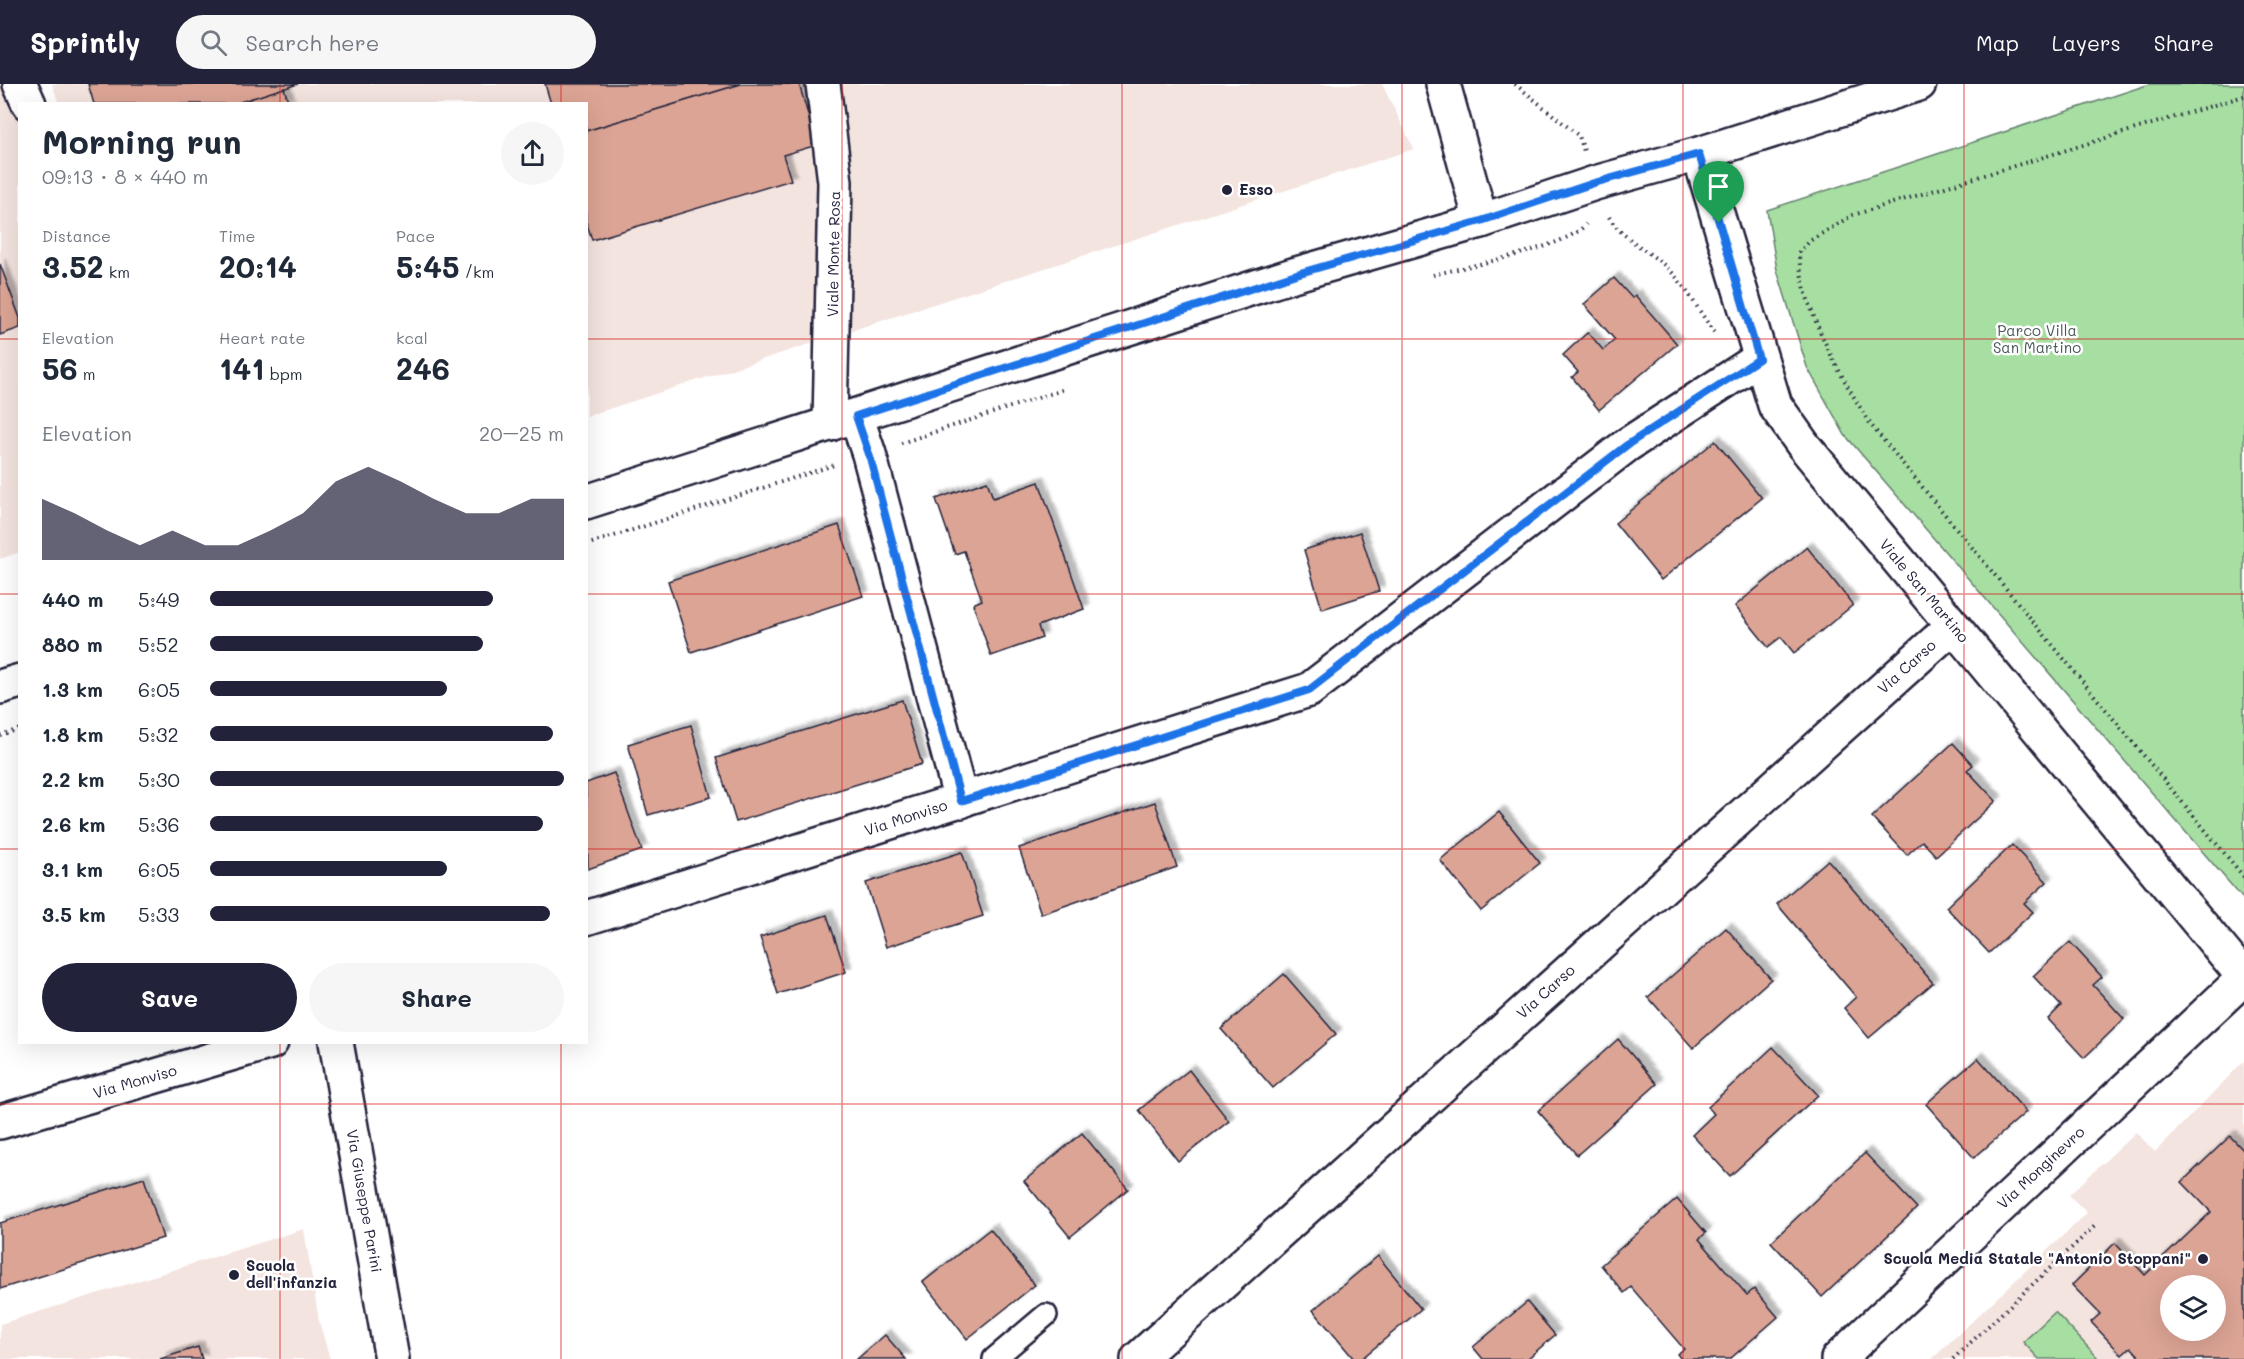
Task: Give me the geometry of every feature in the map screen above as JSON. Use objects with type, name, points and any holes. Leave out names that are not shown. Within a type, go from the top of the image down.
[{"type":"street","points":[[20,84],[28,102]]},
{"type":"street","name":"Viale Monte Rosa","points":[[823,84],[836,182],[843,420]]},
{"type":"street","points":[[1443,84],[1481,221]]},
{"type":"street","points":[[588,501],[1293,275],[1481,221],[1598,193],[1699,154],[1918,84]]},
{"type":"street","name":"Viale San Martino","points":[[1699,154],[1759,359],[1775,405],[1804,446],[2244,977]]},
{"type":"street","name":"Via Monviso","points":[[588,917],[1309,690],[1627,445],[1759,359]]},
{"type":"street","points":[[843,420],[869,454],[961,801]]},
{"type":"street","name":"Via Carso","points":[[1138,1359],[1953,626]]},
{"type":"street","points":[[0,687],[18,682]]},
{"type":"street","name":"Via Monginevro","points":[[1838,1359],[2244,977]]},
{"type":"street","name":"Via Monviso","points":[[0,1122],[264,1044]]},
{"type":"street","name":"Via Giuseppe Parini","points":[[336,1044],[392,1359]]},
{"type":"lane","points":[[994,1359],[1046,1315]]},
{"type":"path","points":[[1515,84],[1579,136],[1598,193],[1616,229],[1649,251],[1676,277],[1732,354],[1759,359]]},
{"type":"path","points":[[2244,96],[1853,215],[1811,240],[1799,252],[1799,270],[1833,363],[1871,425],[2244,877]]},
{"type":"path","points":[[1423,278],[1552,244],[1581,231],[1598,193]]},
{"type":"path","points":[[588,544],[1074,386]]},
{"type":"path","points":[[0,735],[18,730]]},
{"type":"path","points":[[1953,1359],[2097,1224]]},
{"type":"shaded area","points":[[0,84],[7,84],[18,109],[18,553],[0,559]]},
{"type":"shaded area","points":[[52,84],[1382,84],[1414,149],[588,416],[588,102],[58,102]]},
{"type":"shaded area","points":[[2244,1061],[2244,1359],[1932,1359],[2087,1213],[2069,1195],[2136,1132],[2155,1152]]},
{"type":"shaded area","name":"Scuola dell'infanzia","points":[[304,1229],[319,1321],[330,1359],[0,1359],[0,1324]]},
{"type":"green space","name":"Parco Villa San Martino","points":[[2150,84],[2244,84],[2244,900],[1845,435],[1807,367],[1777,270],[1767,210]]},
{"type":"green space","points":[[2055,1312],[2099,1359],[2039,1359],[2023,1342]]},
{"type":"building","points":[[88,84],[298,84],[240,102],[93,102]]},
{"type":"building","points":[[545,84],[741,84],[588,130],[588,102],[550,102]]},
{"type":"building","points":[[741,84],[799,84],[817,145],[783,155],[791,180],[592,240],[588,227],[588,130]]},
{"type":"building","points":[[284,88],[288,102],[240,102]]},
{"type":"building","points":[[0,264],[18,313],[18,329],[0,335]]},
{"type":"building","points":[[1614,278],[1632,298],[1635,295],[1677,344],[1599,410],[1572,377],[1578,372],[1563,355],[1588,332],[1603,350],[1615,340],[1584,304]]},
{"type":"building","points":[[1715,441],[1762,498],[1661,580],[1615,523]]},
{"type":"building","points":[[987,481],[993,498],[1039,482],[1084,609],[1038,626],[1042,638],[991,656],[973,604],[982,600],[964,551],[955,554],[936,499]]},
{"type":"building","points":[[839,525],[863,596],[691,652],[668,581]]},
{"type":"building","points":[[1360,532],[1379,591],[1322,609],[1304,550]]},
{"type":"building","points":[[1807,547],[1853,605],[1794,653],[1781,637],[1768,647],[1735,606]]},
{"type":"building","points":[[902,700],[922,764],[736,822],[716,758]]},
{"type":"building","points":[[691,725],[711,797],[648,815],[628,744]]},
{"type":"building","points":[[1953,743],[1973,765],[1967,770],[1996,801],[1936,856],[1922,841],[1907,855],[1872,817]]},
{"type":"building","points":[[614,773],[642,850],[588,869],[588,782]]},
{"type":"building","points":[[1155,802],[1177,867],[1041,914],[1019,848]]},
{"type":"building","points":[[1499,812],[1540,863],[1481,911],[1440,860]]},
{"type":"building","points":[[2012,845],[2047,882],[2024,903],[2033,912],[1989,953],[1946,907]]},
{"type":"building","points":[[962,852],[983,916],[886,947],[866,883]]},
{"type":"building","points":[[1828,860],[1933,983],[1869,1038],[1844,1008],[1856,997],[1777,904]]},
{"type":"building","points":[[827,915],[846,972],[778,994],[760,937]]},
{"type":"building","points":[[1726,928],[1771,979],[1693,1048],[1648,997]]},
{"type":"building","points":[[2070,942],[2102,977],[2093,985],[2124,1019],[2084,1058],[2048,1019],[2061,1006],[2033,976]]},
{"type":"building","points":[[1284,974],[1336,1034],[1273,1088],[1221,1029]]},
{"type":"building","points":[[1618,1039],[1657,1084],[1577,1155],[1538,1111]]},
{"type":"building","points":[[1773,1047],[1818,1095],[1730,1176],[1692,1135],[1714,1114],[1708,1107]]},
{"type":"building","points":[[1978,1058],[2026,1112],[1974,1158],[1926,1104]]},
{"type":"building","points":[[1189,1070],[1229,1121],[1178,1161],[1139,1110]]},
{"type":"building","points":[[1082,1133],[1128,1189],[1070,1237],[1024,1181]]},
{"type":"building","name":"Scuola Media Statale \"Antonio Stoppani\"","points":[[2230,1136],[2244,1151],[2244,1359],[2142,1359],[2131,1347],[2122,1355],[2091,1322],[2100,1314],[2072,1285],[2115,1243],[2145,1275],[2211,1212],[2182,1182]]},
{"type":"building","points":[[1865,1153],[1917,1208],[1822,1297],[1771,1242]]},
{"type":"building","points":[[144,1178],[163,1238],[0,1289],[0,1223]]},
{"type":"building","points":[[1677,1199],[1706,1233],[1699,1239],[1747,1295],[1754,1289],[1778,1317],[1730,1359],[1681,1359],[1677,1354],[1684,1349],[1631,1287],[1624,1293],[1601,1265]]},
{"type":"building","points":[[990,1229],[1035,1285],[967,1339],[923,1282]]},
{"type":"building","points":[[1378,1256],[1421,1309],[1361,1359],[1354,1359],[1313,1310]]},
{"type":"building","points":[[1527,1302],[1555,1335],[1527,1359],[1483,1359],[1473,1347]]},
{"type":"building","points":[[885,1335],[906,1359],[857,1359]]},
{"type":"building","points":[[198,1347],[202,1359],[160,1359]]},
{"type":"place","name":"Esso","points":[[1227,190]]},
{"type":"place","name":"Scuola Media Statale \"Antonio Stoppani\"","points":[[2203,1259]]},
{"type":"place","name":"Scuola dell'infanzia","points":[[234,1275]]},
{"type":"route","points":[[1699,154],[1719,223],[1759,359],[1627,445],[1309,690],[961,801],[869,454],[856,416],[1293,275],[1481,221],[1594,183],[1699,154]]}]
